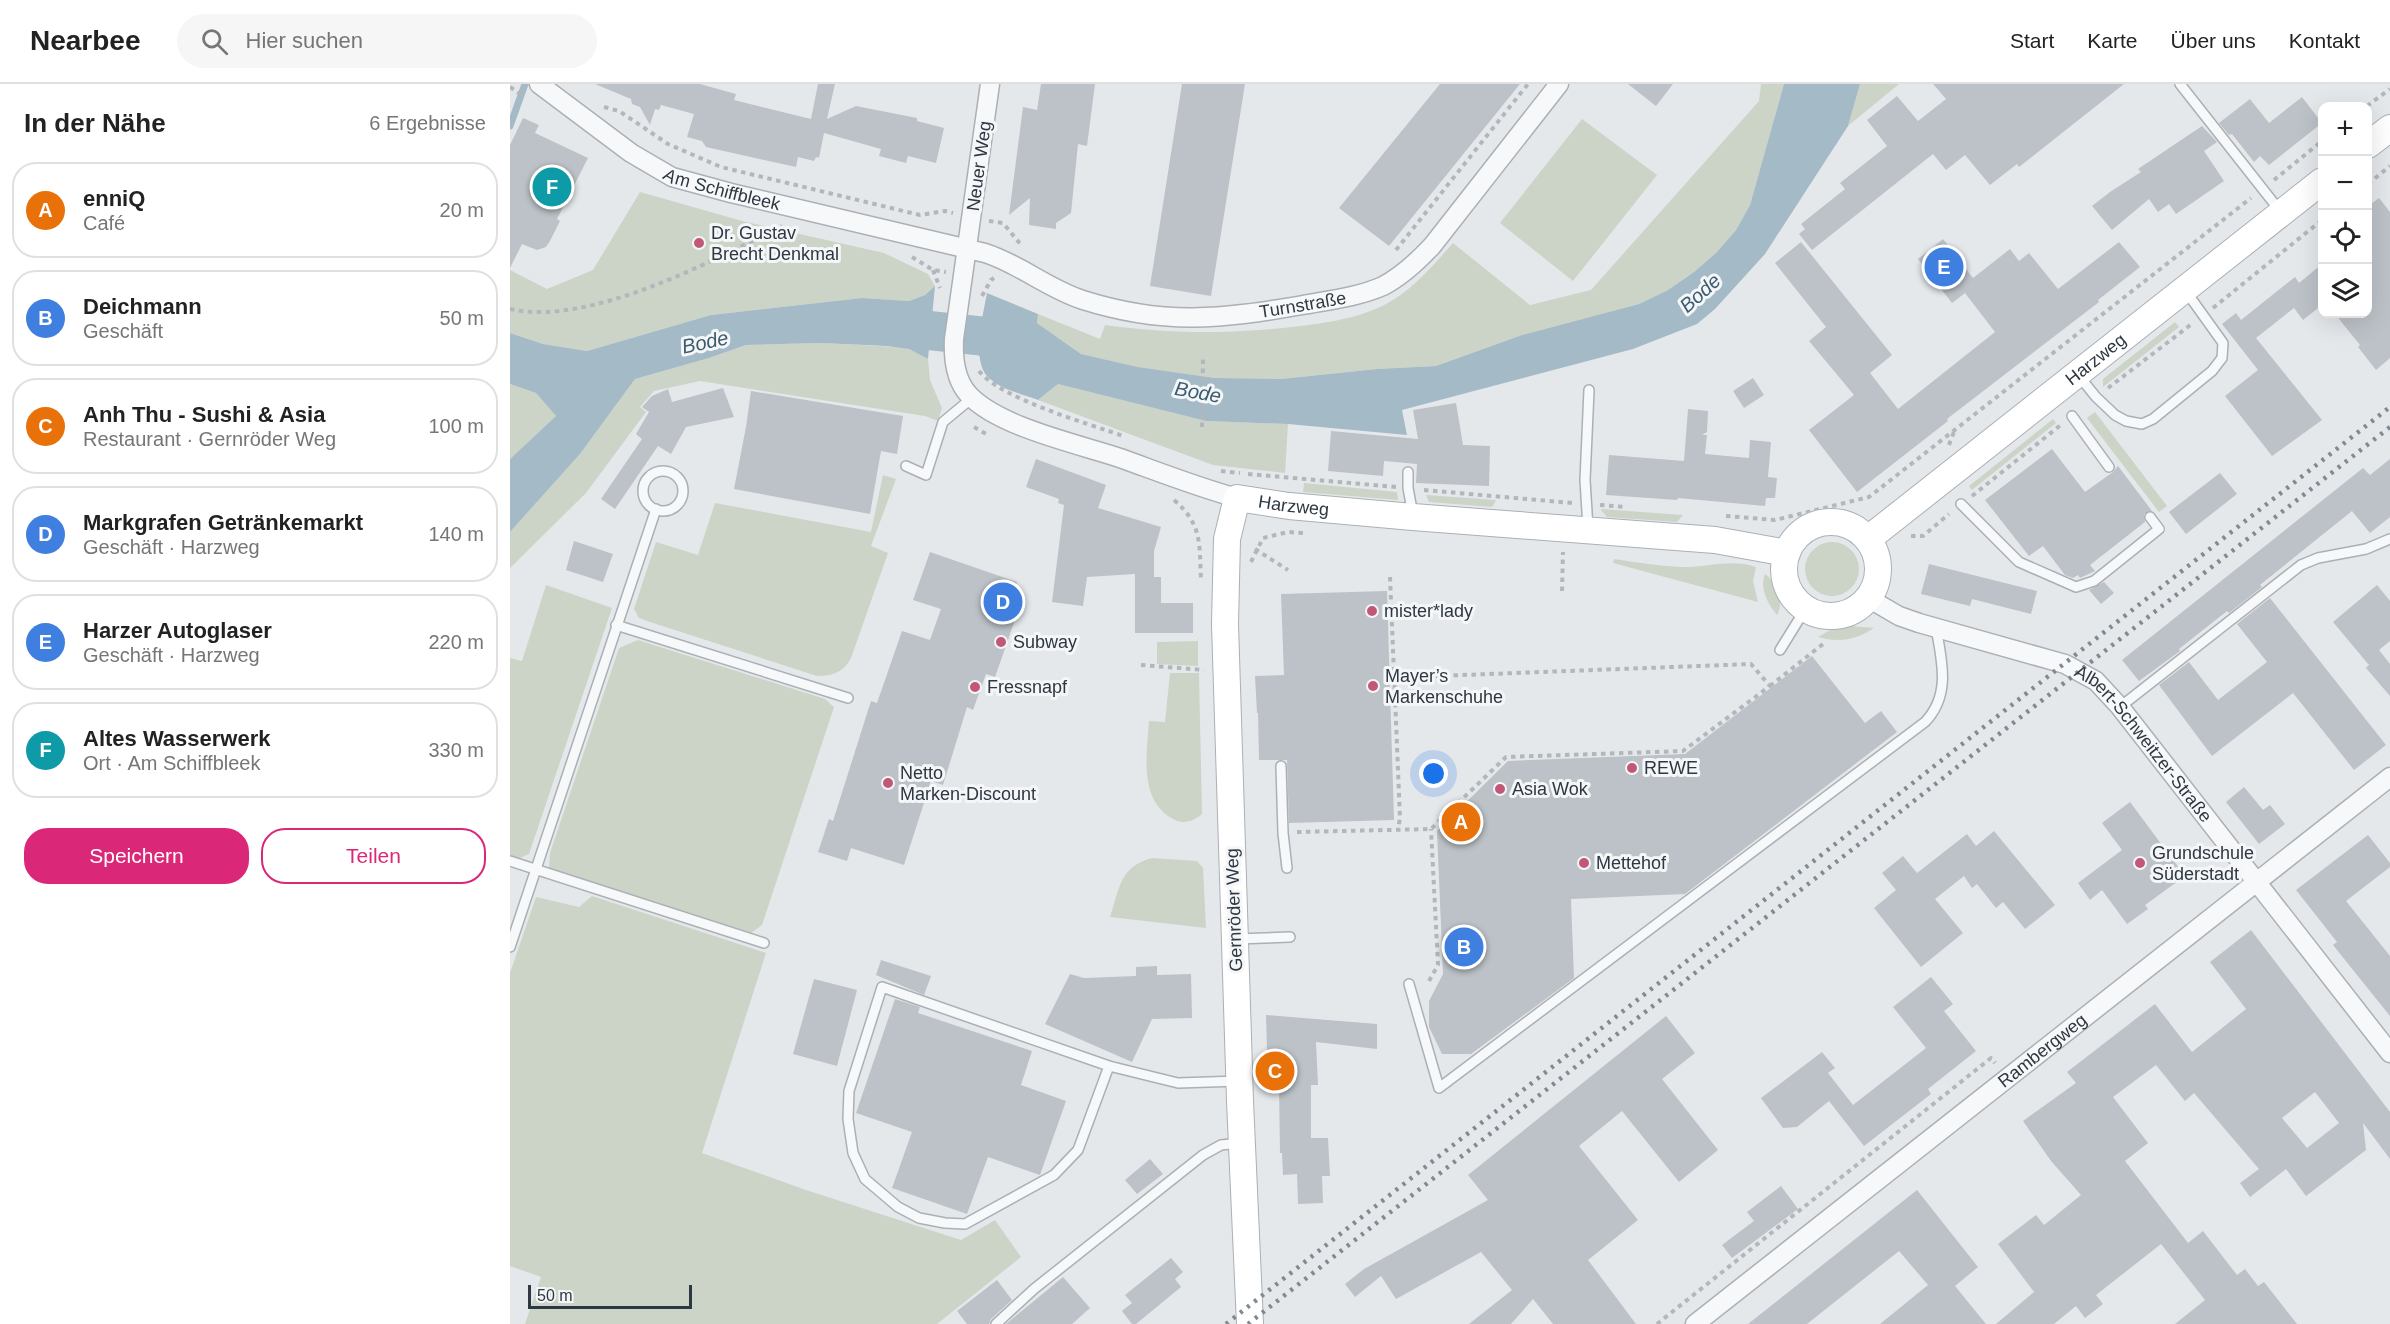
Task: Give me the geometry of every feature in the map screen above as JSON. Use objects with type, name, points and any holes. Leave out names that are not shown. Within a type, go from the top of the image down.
[{"type":"main road","points":[[2372,141],[2390,128]]},
{"type":"main road","name":"Harzweg","points":[[1868,539],[2318,184]]},
{"type":"main road","name":"Harzweg","points":[[1237,498],[1272,504],[1413,517],[1715,540],[1787,553]]},
{"type":"main road","name":"Gernröder Weg","points":[[1237,498],[1225,557],[1228,715],[1250,1324]]},
{"type":"main road","points":[[1836,522],[1848,525],[1868,539],[1876,553],[1878,569],[1876,584],[1868,598],[1855,609],[1839,615],[1822,614],[1806,608],[1796,599],[1786,580],[1785,567],[1787,553],[1801,533],[1812,526],[1836,522]]},
{"type":"street","name":"Am Schiffbleek","points":[[538,84],[631,153],[672,177],[742,196],[966,248]]},
{"type":"street","name":"Neuer Weg","points":[[966,248],[990,84]]},
{"type":"street","name":"Turnstraße","points":[[966,248],[1007,260],[1058,291],[1122,311],[1151,316],[1224,318],[1363,293],[1411,268],[1432,246],[1559,84]]},
{"type":"street","points":[[966,248],[954,353],[958,376],[969,395]]},
{"type":"street","name":"Harzweg","points":[[969,395],[1002,416],[1044,435],[1237,498]]},
{"type":"street","name":"Albert-Schweitzer-Straße","points":[[1868,598],[1899,616],[2065,664],[2096,681],[2120,707],[2390,1053]]},
{"type":"street","name":"Rambergweg","points":[[1695,1324],[2390,777]]},
{"type":"lane","points":[[2180,84],[2282,213]]},
{"type":"lane","points":[[2078,374],[2096,398],[2115,415],[2126,421],[2142,424],[2153,419],[2212,371],[2223,358],[2223,343],[2185,290]]},
{"type":"lane","points":[[1588,531],[1585,480],[1589,390]]},
{"type":"lane","points":[[906,466],[926,475],[943,423],[969,395]]},
{"type":"lane","points":[[2072,416],[2109,467]]},
{"type":"lane","points":[[667,471],[673,473],[681,483],[682,496],[679,502],[669,510],[656,509],[646,501],[643,488],[645,482],[654,473],[667,471]]},
{"type":"lane","points":[[1408,472],[1413,517]]},
{"type":"lane","points":[[1960,504],[2019,562],[2076,587],[2094,581],[2159,529],[2150,518]]},
{"type":"lane","points":[[510,947],[656,509]]},
{"type":"lane","points":[[2120,707],[2301,565],[2318,558],[2366,549],[2390,539]]},
{"type":"lane","points":[[1780,650],[1806,608]]},
{"type":"lane","points":[[616,625],[848,698]]},
{"type":"lane","points":[[1409,984],[1439,1088],[1924,722],[1938,704],[1943,686],[1942,661],[1936,628]]},
{"type":"lane","points":[[1281,766],[1283,833],[1287,868]]},
{"type":"lane","points":[[510,861],[764,943]]},
{"type":"lane","points":[[1236,939],[1290,937]]},
{"type":"lane","points":[[1109,1066],[1078,1150],[1054,1175],[965,1224],[919,1218],[898,1207],[865,1179],[853,1153],[848,1119],[849,1091],[882,987],[1109,1066],[1178,1083],[1240,1081]]},
{"type":"lane","points":[[996,1324],[1034,1289],[1203,1155],[1221,1145],[1242,1143]]},
{"type":"path","points":[[1392,255],[1528,84]]},
{"type":"path","points":[[2372,102],[2390,88]]},
{"type":"path","points":[[619,111],[668,144],[720,167],[920,215],[945,211],[1003,224],[1026,251]]},
{"type":"path","points":[[1721,516],[1775,520],[1869,497],[2318,144]]},
{"type":"path","points":[[2372,180],[2390,166]]},
{"type":"path","points":[[2096,398],[2318,223]]},
{"type":"path","points":[[510,309],[528,313],[600,304],[701,266],[786,224]]},
{"type":"path","points":[[933,270],[940,287]]},
{"type":"path","points":[[981,303],[982,292],[991,280],[1001,275]]},
{"type":"path","points":[[1202,427],[1203,357]]},
{"type":"path","points":[[975,361],[978,371],[985,380],[1017,397],[1124,436]]},
{"type":"path","points":[[1923,536],[2072,416]]},
{"type":"path","points":[[1216,470],[1632,508]]},
{"type":"path","points":[[1249,567],[1263,538],[1288,532],[1312,534]]},
{"type":"path","points":[[1256,549],[1288,570]]},
{"type":"path","points":[[1551,551],[1573,553]]},
{"type":"path","points":[[1562,591],[1563,552]]},
{"type":"path","points":[[1390,577],[1400,818],[1398,830]]},
{"type":"path","points":[[1283,833],[1431,829],[1506,757],[1683,751],[1823,644]]},
{"type":"path","points":[[1395,681],[1424,681],[1437,676],[1751,664],[1770,686]]},
{"type":"path","points":[[1141,665],[1205,670]]},
{"type":"path","points":[[1430,981],[1438,965],[1431,829]]},
{"type":"path","points":[[1657,1324],[1991,1058],[2007,1078]]},
{"type":"shaded area","points":[[1761,84],[1784,84],[1750,205],[1736,230],[1716,253],[1668,290],[1639,304],[1522,335],[1436,366],[1377,369],[1281,379],[1215,378],[1138,367],[1081,354],[1037,323],[1038,314],[1100,339],[1105,325],[1152,330],[1221,332],[1331,321],[1370,311],[1393,300],[1418,281],[1453,243],[1530,305],[1591,290],[1759,101]]},
{"type":"shaded area","points":[[1860,84],[1899,84],[1848,126]]},
{"type":"shaded area","points":[[1582,119],[1657,175],[1573,281],[1500,223]]},
{"type":"shaded area","points":[[640,192],[746,222],[884,253],[928,274],[935,286],[925,295],[909,301],[862,298],[711,315],[587,351],[543,344],[510,333],[510,270],[547,289],[593,270]]},
{"type":"shaded area","points":[[2175,322],[2179,327],[2103,387],[2103,379]]},
{"type":"shaded area","points":[[820,343],[899,347],[909,349],[928,359],[930,380],[942,408],[938,421],[925,416],[700,381],[654,391],[640,407],[646,412],[586,493],[510,568],[510,532],[580,454],[635,379],[746,345]]},
{"type":"shaded area","points":[[510,384],[536,393],[556,416],[510,459]]},
{"type":"shaded area","points":[[1058,384],[1206,421],[1288,424],[1285,473],[1213,465],[1038,400]]},
{"type":"shaded area","points":[[2095,412],[2167,506],[2159,512],[2087,418]]},
{"type":"shaded area","points":[[2053,419],[2056,423],[1972,490],[1969,486]]},
{"type":"shaded area","points":[[883,475],[896,479],[871,546],[888,553],[851,658],[845,667],[837,672],[817,676],[639,618],[634,609],[656,542],[698,555],[715,503],[871,532]]},
{"type":"shaded area","points":[[1304,483],[1397,492],[1398,500],[1303,492]]},
{"type":"shaded area","points":[[1426,495],[1496,500],[1492,507],[1429,502]]},
{"type":"shaded area","points":[[1601,510],[1683,515],[1677,522],[1607,517]]},
{"type":"shaded area","points":[[1832,542],[1851,550],[1859,569],[1851,588],[1832,596],[1813,588],[1805,569],[1813,550]]},
{"type":"shaded area","points":[[1614,559],[1680,567],[1727,563],[1746,564],[1756,567],[1753,581],[1758,602],[1613,563]]},
{"type":"shaded area","points":[[1765,574],[1773,582],[1780,598],[1777,615],[1764,590]]},
{"type":"shaded area","points":[[546,585],[612,608],[529,854],[520,858],[510,855],[510,658],[522,661]]},
{"type":"shaded area","points":[[1852,626],[1874,628],[1847,639],[1833,640],[1818,637],[1832,629]]},
{"type":"shaded area","points":[[638,640],[825,699],[834,707],[762,925],[751,933],[549,868],[550,853],[619,648]]},
{"type":"shaded area","points":[[1198,641],[1198,666],[1157,664],[1157,642]]},
{"type":"shaded area","points":[[1170,673],[1199,673],[1202,814],[1196,819],[1184,822],[1173,819],[1162,811],[1149,788],[1147,775],[1149,721],[1165,722]]},
{"type":"shaded area","points":[[1152,858],[1197,861],[1203,868],[1206,928],[1110,917],[1122,880],[1133,867]]},
{"type":"shaded area","points":[[592,896],[766,953],[702,1153],[806,1190],[961,1240],[995,1220],[1021,1257],[937,1324],[525,1324],[541,1277],[510,1266],[510,973],[536,897],[579,907]]},
{"type":"water","points":[[1784,84],[1860,84],[1848,126],[1765,254],[1715,309],[1697,324],[1633,349],[1402,410],[1407,435],[1288,424],[1206,421],[1058,384],[1038,400],[995,383],[984,372],[979,351],[987,293],[1038,314],[1037,323],[1081,354],[1138,367],[1215,378],[1281,379],[1377,369],[1436,366],[1522,335],[1639,304],[1668,290],[1694,272],[1716,253],[1736,230],[1750,205]]},
{"type":"water","points":[[935,286],[928,359],[909,349],[888,346],[820,343],[746,345],[635,379],[580,454],[510,532],[510,459],[556,416],[536,393],[510,384],[510,333],[543,344],[587,351],[711,315],[862,298],[909,301],[925,295]]},
{"type":"building","points":[[595,84],[700,84],[736,94],[734,100],[811,119],[818,84],[835,84],[827,119],[856,106],[917,118],[917,121],[944,128],[936,163],[908,156],[906,163],[879,156],[881,149],[824,133],[819,158],[816,157],[814,161],[798,157],[796,167],[706,147],[702,141],[687,137],[694,114],[661,105],[659,110],[655,109],[650,125],[640,107],[632,104],[631,99]]},
{"type":"building","points":[[1041,84],[1095,84],[1087,146],[1078,144],[1071,213],[1056,223],[1056,229],[1029,225],[1030,198],[1009,215],[1023,107],[1037,110]]},
{"type":"building","points":[[1182,84],[1245,84],[1211,296],[1150,286]]},
{"type":"building","points":[[1440,84],[1520,84],[1389,246],[1339,208]]},
{"type":"building","points":[[1628,84],[1673,84],[1656,106]]},
{"type":"building","points":[[1933,84],[2124,84],[2019,167],[2017,164],[1990,185],[1965,155],[1946,170],[1933,154],[1812,250],[1799,234],[1805,229],[1801,224],[1845,189],[1840,183],[1887,146],[1867,120],[1897,96],[1918,121],[1946,99]]},
{"type":"building","points":[[2302,97],[2318,118],[2318,126],[2269,165],[2260,156],[2254,162],[2232,134],[2229,135],[2219,123],[2250,99],[2269,123]]},
{"type":"building","points":[[523,118],[539,125],[535,133],[588,158],[557,219],[560,221],[546,247],[537,250],[522,244],[510,268],[510,145]]},
{"type":"building","points":[[2202,126],[2217,142],[2204,151],[2224,181],[2176,214],[2169,204],[2158,212],[2149,199],[2112,230],[2092,206],[2141,172],[2138,169]]},
{"type":"building","points":[[2379,198],[2390,212],[2390,358],[2376,370],[2338,318],[2372,318],[2372,203]]},
{"type":"building","points":[[1943,239],[1973,278],[2010,249],[2019,261],[2029,253],[2058,289],[2119,242],[2140,267],[2098,300],[2099,302],[1947,419],[1948,421],[1857,492],[1809,430],[1854,395],[1809,341],[1826,327],[1775,263],[1801,242],[1892,355],[1870,373],[1898,409],[1995,332],[1965,293],[1952,303],[1918,259]]},
{"type":"building","points":[[2318,267],[2318,308],[2303,320],[2294,308],[2256,338],[2322,420],[2272,456],[2225,396],[2258,370],[2222,324],[2236,313],[2241,320],[2295,277],[2299,283]]},
{"type":"building","points":[[1753,378],[1764,395],[1744,408],[1733,391]]},
{"type":"building","points":[[723,388],[734,417],[686,427],[671,454],[658,446],[615,509],[601,499],[642,439],[636,434],[649,412],[642,407],[652,396],[668,389],[672,402]]},
{"type":"building","points":[[751,391],[903,416],[897,454],[881,451],[870,514],[734,489]]},
{"type":"building","points":[[1456,403],[1463,445],[1490,446],[1489,486],[1416,483],[1417,464],[1384,461],[1383,476],[1328,471],[1331,431],[1418,439],[1413,410]]},
{"type":"building","points":[[1688,409],[1708,411],[1707,432],[1702,435],[1707,435],[1705,454],[1749,458],[1750,440],[1771,442],[1768,477],[1777,478],[1775,498],[1766,498],[1765,506],[1678,498],[1677,500],[1606,495],[1609,455],[1684,461]]},
{"type":"building","points":[[2052,449],[2085,492],[2118,466],[2152,511],[2144,514],[2145,522],[2090,565],[2095,571],[2080,578],[2078,575],[2073,578],[2065,575],[2043,546],[2029,556],[1985,500]]},
{"type":"building","points":[[1036,459],[1106,485],[1098,508],[1161,527],[1154,551],[1154,577],[1161,577],[1161,603],[1193,603],[1193,633],[1135,633],[1135,574],[1087,577],[1083,606],[1052,602],[1064,505],[1058,503],[1059,499],[1026,487]]},
{"type":"building","points":[[2390,459],[2390,517],[2370,533],[2352,511],[2260,585],[2262,587],[2229,613],[2227,611],[2179,649],[2180,651],[2139,681],[2122,660],[2363,468],[2370,475]]},
{"type":"building","points":[[2220,473],[2237,494],[2186,534],[2169,512]]},
{"type":"building","points":[[574,541],[613,554],[603,582],[566,570]]},
{"type":"building","points":[[930,552],[1017,582],[1006,614],[1016,617],[995,677],[986,674],[973,710],[967,707],[943,785],[931,781],[904,865],[851,848],[847,861],[818,852],[829,819],[833,821],[871,701],[877,703],[902,631],[930,640],[941,609],[913,600]]},
{"type":"building","points":[[1929,564],[2037,591],[2031,614],[1972,599],[1970,606],[1921,594]]},
{"type":"building","points":[[2104,582],[2114,593],[2101,604],[2089,590]]},
{"type":"building","points":[[2377,585],[2390,601],[2390,641],[2379,650],[2390,664],[2390,696],[2366,668],[2369,665],[2333,622]]},
{"type":"building","points":[[1387,591],[1394,820],[1289,823],[1287,760],[1259,760],[1255,676],[1284,675],[1281,594]]},
{"type":"building","points":[[2270,598],[2386,745],[2354,770],[2293,693],[2212,756],[2159,685],[2189,662],[2218,700],[2267,662],[2237,624]]},
{"type":"building","points":[[1812,656],[1865,723],[1881,711],[1897,732],[1685,894],[1571,899],[1574,978],[1471,1054],[1442,1054],[1429,1027],[1429,1001],[1443,974],[1437,831],[1508,761],[1685,754]]},
{"type":"building","points":[[2244,787],[2263,810],[2270,805],[2285,824],[2259,844],[2226,802]]},
{"type":"building","name":"Grundschule Süderstadt","points":[[2130,802],[2185,876],[2145,905],[2148,909],[2127,924],[2102,890],[2090,900],[2078,883],[2122,850],[2102,823]]},
{"type":"building","points":[[1994,831],[2055,905],[2025,929],[2003,902],[1996,908],[1977,884],[1972,888],[1964,876],[1935,899],[1963,933],[1921,967],[1874,908],[1896,890],[1882,873],[1903,856],[1917,873],[1967,834],[1976,846]]},
{"type":"building","points":[[2368,835],[2390,863],[2390,867],[2346,901],[2390,956],[2390,1016],[2333,945],[2337,942],[2296,890]]},
{"type":"building","points":[[2251,930],[2390,1112],[2390,1159],[2363,1123],[2366,1150],[2306,1196],[2286,1169],[2250,1197],[2240,1183],[2259,1169],[2194,1093],[2185,1101],[2156,1065],[2113,1097],[2148,1143],[2125,1161],[2188,1243],[2203,1231],[2237,1275],[2245,1269],[2258,1286],[2264,1282],[2297,1324],[2175,1324],[2205,1300],[2161,1244],[2096,1295],[2103,1304],[2085,1318],[2076,1306],[2054,1324],[1996,1324],[2034,1292],[1998,1244],[2036,1215],[2044,1225],[2081,1195],[2051,1161],[2023,1121],[2076,1083],[2067,1072],[2155,1004],[2192,1052],[2246,1009],[2210,962]],"holes":[[[2315,1092],[2339,1123],[2307,1148],[2282,1118]]]},
{"type":"building","points":[[881,960],[931,976],[924,995],[876,975]]},
{"type":"building","points":[[1157,966],[1157,975],[1191,974],[1192,1018],[1152,1019],[1132,1062],[1045,1024],[1070,974],[1084,978],[1136,976],[1136,967]]},
{"type":"building","points":[[1931,977],[1953,1004],[1944,1011],[1976,1051],[1928,1089],[1931,1094],[1864,1146],[1829,1101],[1797,1127],[1783,1128],[1761,1098],[1822,1052],[1835,1068],[1828,1073],[1853,1105],[1926,1048],[1893,1007]]},
{"type":"building","points":[[814,979],[857,990],[837,1066],[793,1054]]},
{"type":"building","points":[[895,999],[920,1007],[918,1013],[1032,1051],[1021,1085],[1066,1101],[1040,1175],[988,1157],[967,1214],[892,1188],[912,1132],[856,1113]]},
{"type":"building","points":[[1266,1015],[1377,1024],[1377,1049],[1316,1042],[1318,1085],[1311,1085],[1311,1138],[1328,1138],[1330,1176],[1322,1176],[1323,1203],[1298,1204],[1297,1174],[1283,1175],[1282,1153],[1280,1153],[1279,1085],[1268,1086]]},
{"type":"building","points":[[1666,1016],[1695,1053],[1662,1079],[1718,1150],[1679,1182],[1622,1111],[1579,1146],[1638,1220],[1588,1260],[1636,1324],[1553,1324],[1533,1299],[1511,1324],[1469,1324],[1512,1290],[1481,1252],[1396,1299],[1381,1276],[1355,1297],[1345,1284],[1364,1269],[1488,1200],[1468,1175]]},
{"type":"building","points":[[1150,1159],[1163,1174],[1137,1194],[1125,1180]]},
{"type":"building","points":[[1781,1186],[1798,1209],[1732,1258],[1722,1245],[1754,1221],[1747,1212]]},
{"type":"building","points":[[1917,1190],[1978,1267],[1955,1286],[1986,1324],[1880,1324],[1928,1285],[1899,1251],[1807,1324],[1748,1324]]},
{"type":"building","points":[[1171,1258],[1183,1272],[1175,1279],[1181,1287],[1136,1324],[1132,1324],[1122,1311],[1132,1303],[1125,1295]]},
{"type":"building","points":[[1063,1277],[1090,1308],[1072,1324],[1006,1324]]},
{"type":"building","points":[[997,1280],[1012,1300],[991,1319],[989,1324],[967,1324],[957,1311]]},
{"type":"waterway","points":[[510,126],[525,84]]},
{"type":"waterway","name":"Bode","points":[[877,325],[981,336],[1031,351]]},
{"type":"railway","points":[[1226,1324],[2390,407]]},
{"type":"railway","points":[[1248,1324],[2390,427]]},
{"type":"place","name":"Altes Wasserwerk","points":[[552,187]]},
{"type":"place","name":"Dr. Gustav Brecht Denkmal","points":[[699,243]]},
{"type":"place","name":"Harzer Autoglaser","points":[[1944,267]]},
{"type":"place","name":"Markgrafen Getränkemarkt","points":[[1003,602]]},
{"type":"place","name":"mister*lady","points":[[1372,611]]},
{"type":"place","name":"Subway","points":[[1001,642]]},
{"type":"place","name":"Mayer’s Markenschuhe","points":[[1373,686]]},
{"type":"place","name":"Fressnapf","points":[[975,687]]},
{"type":"place","name":"REWE","points":[[1632,768]]},
{"type":"place","name":"Netto Marken-Discount","points":[[888,783]]},
{"type":"place","name":"Asia Wok","points":[[1500,789]]},
{"type":"place","name":"enniQ","points":[[1461,822]]},
{"type":"place","name":"Mettehof","points":[[1584,863]]},
{"type":"place","name":"Grundschule Süderstadt","points":[[2140,863]]},
{"type":"place","name":"Deichmann","points":[[1464,947]]},
{"type":"place","name":"Anh Thu - Sushi & Asia","points":[[1275,1071]]}]
